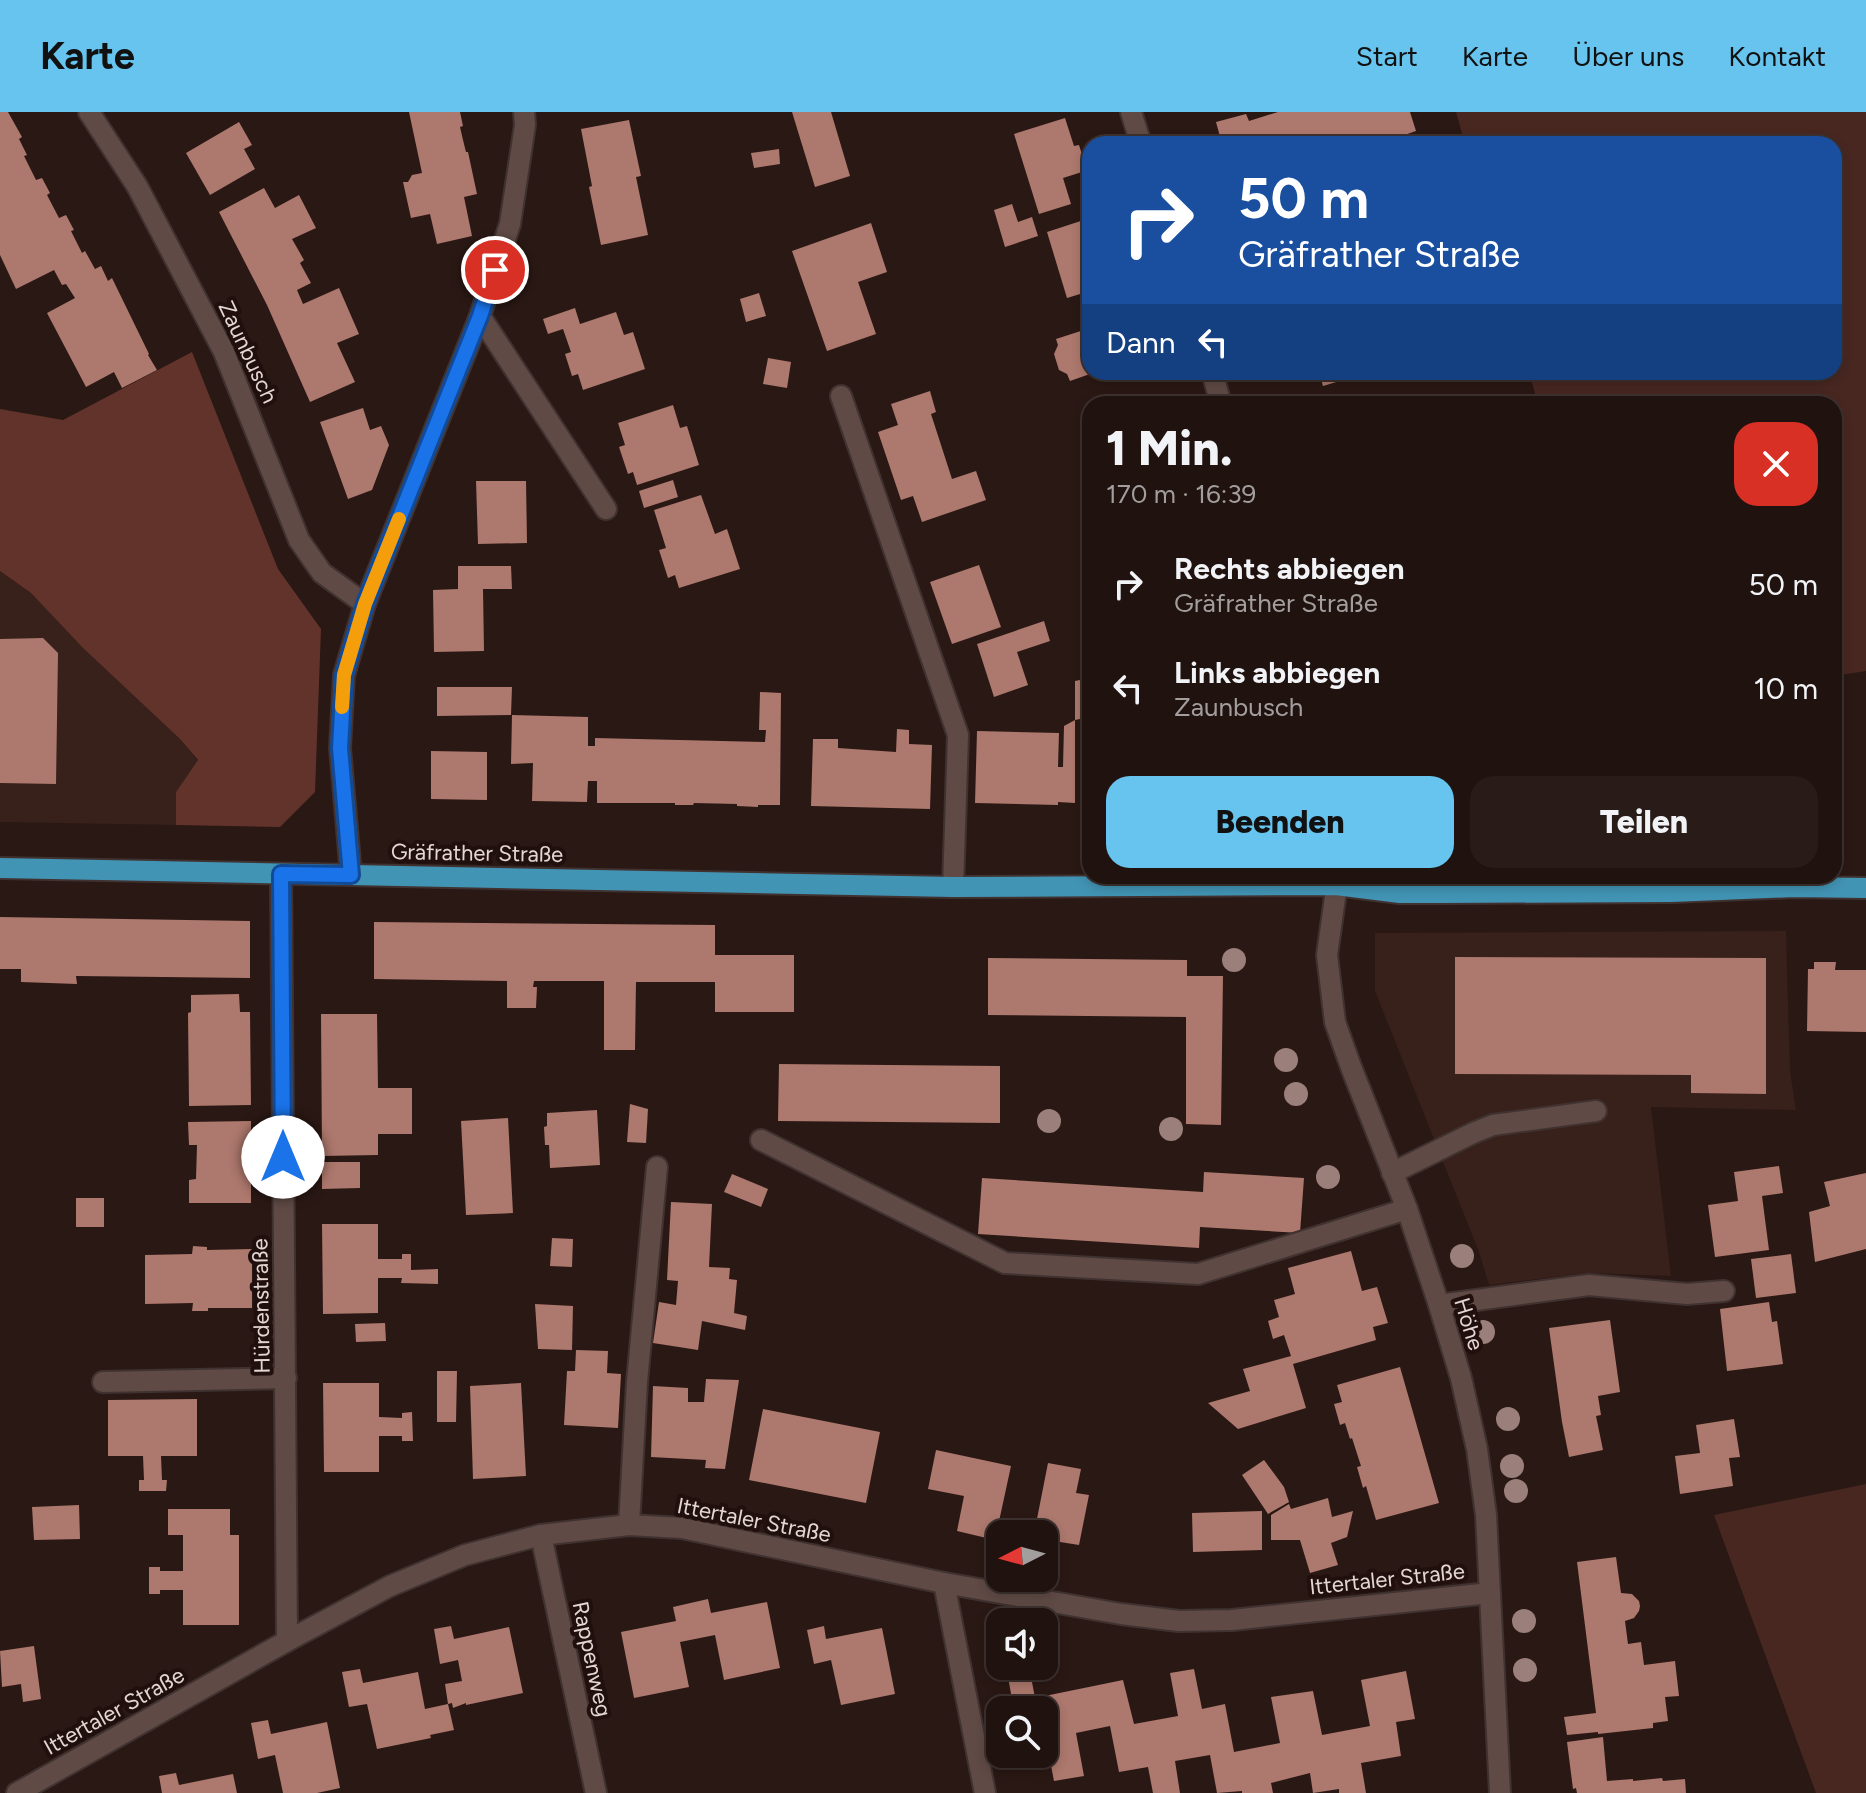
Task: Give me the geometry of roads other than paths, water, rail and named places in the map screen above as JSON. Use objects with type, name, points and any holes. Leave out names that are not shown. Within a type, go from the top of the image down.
[{"type":"main road","name":"Gräfrather Straße","points":[[0,868],[953,887],[1118,884]]},
{"type":"main road","name":"Gräfrather Straße","points":[[1356,884],[1400,893],[1522,894],[1866,888]]},
{"type":"street","name":"Zaunbusch","points":[[89,112],[137,186],[224,352],[299,540],[322,573],[365,604]]},
{"type":"street","points":[[351,875],[340,748],[344,675],[365,604],[480,316],[510,224],[525,125],[524,112]]},
{"type":"street","points":[[1131,112],[1138,136]]},
{"type":"street","points":[[480,316],[606,509]]},
{"type":"street","points":[[841,396],[958,735],[953,887]]},
{"type":"street","name":"Hürdenstraße","points":[[281,874],[287,1641]]},
{"type":"street","name":"Höhe","points":[[1336,884],[1327,955],[1335,1022],[1407,1209],[1439,1305],[1461,1378],[1477,1449],[1486,1515],[1500,1793]]},
{"type":"street","points":[[1392,1173],[1493,1125],[1596,1111]]},
{"type":"street","points":[[761,1140],[1005,1263],[1198,1274],[1407,1209]]},
{"type":"street","points":[[629,1525],[637,1382],[657,1167]]},
{"type":"street","points":[[1439,1305],[1589,1285],[1687,1294],[1724,1291]]},
{"type":"street","points":[[103,1382],[286,1378]]},
{"type":"street","name":"Ittertaler Straße","points":[[17,1793],[390,1586],[465,1555],[541,1535],[629,1525],[682,1528],[944,1583],[1179,1621],[1232,1620],[1490,1593]]},
{"type":"street","name":"Rappenweg","points":[[541,1535],[596,1793]]},
{"type":"street","points":[[944,1583],[985,1793]]}]
